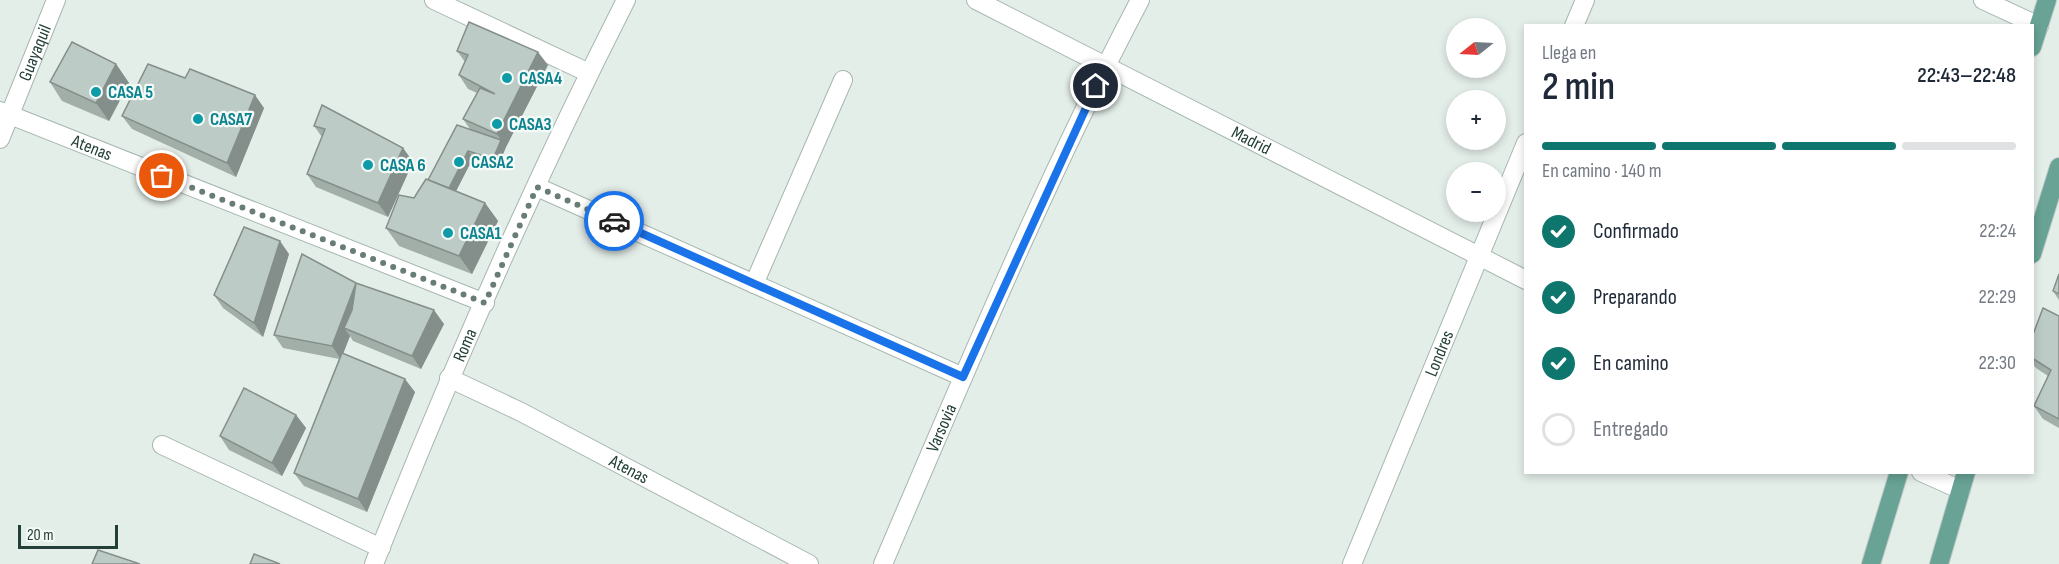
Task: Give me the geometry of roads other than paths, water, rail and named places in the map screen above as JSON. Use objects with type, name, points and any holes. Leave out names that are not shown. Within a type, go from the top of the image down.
[{"type":"main road","points":[[2034,41],[2047,0]]},
{"type":"main road","points":[[2034,248],[2059,167]]},
{"type":"main road","points":[[1871,564],[1898,474]]},
{"type":"main road","points":[[1939,564],[1965,474]]},
{"type":"street","name":"Guayaquil","points":[[0,139],[5,113],[56,0]]},
{"type":"street","points":[[434,0],[589,73]]},
{"type":"street","name":"Roma","points":[[377,556],[449,378],[589,73],[626,0]]},
{"type":"street","name":"Madrid","points":[[976,0],[1524,279]]},
{"type":"street","name":"Varsovia","points":[[883,564],[963,377],[1105,65],[1140,0]]},
{"type":"street","points":[[1575,24],[1585,0]]},
{"type":"street","points":[[1983,0],[2039,26]]},
{"type":"street","points":[[754,284],[843,80]]},
{"type":"street","name":"Atenas","points":[[5,113],[485,303]]},
{"type":"street","name":"Londres","points":[[1352,564],[1524,148]]},
{"type":"street","points":[[537,187],[963,377]]},
{"type":"street","name":"Atenas","points":[[449,378],[521,412],[809,564]]},
{"type":"street","points":[[162,445],[377,556]]},
{"type":"street","points":[[1926,474],[1961,490]]},
{"type":"place","name":"CASA4","points":[[507,78]]},
{"type":"place","name":"CASA 5","points":[[96,92]]},
{"type":"place","name":"CASA7","points":[[198,119]]},
{"type":"place","name":"CASA3","points":[[497,124]]},
{"type":"place","name":"CASA2","points":[[459,162]]},
{"type":"place","name":"CASA 6","points":[[368,165]]},
{"type":"place","name":"CASA1","points":[[448,233]]}]
